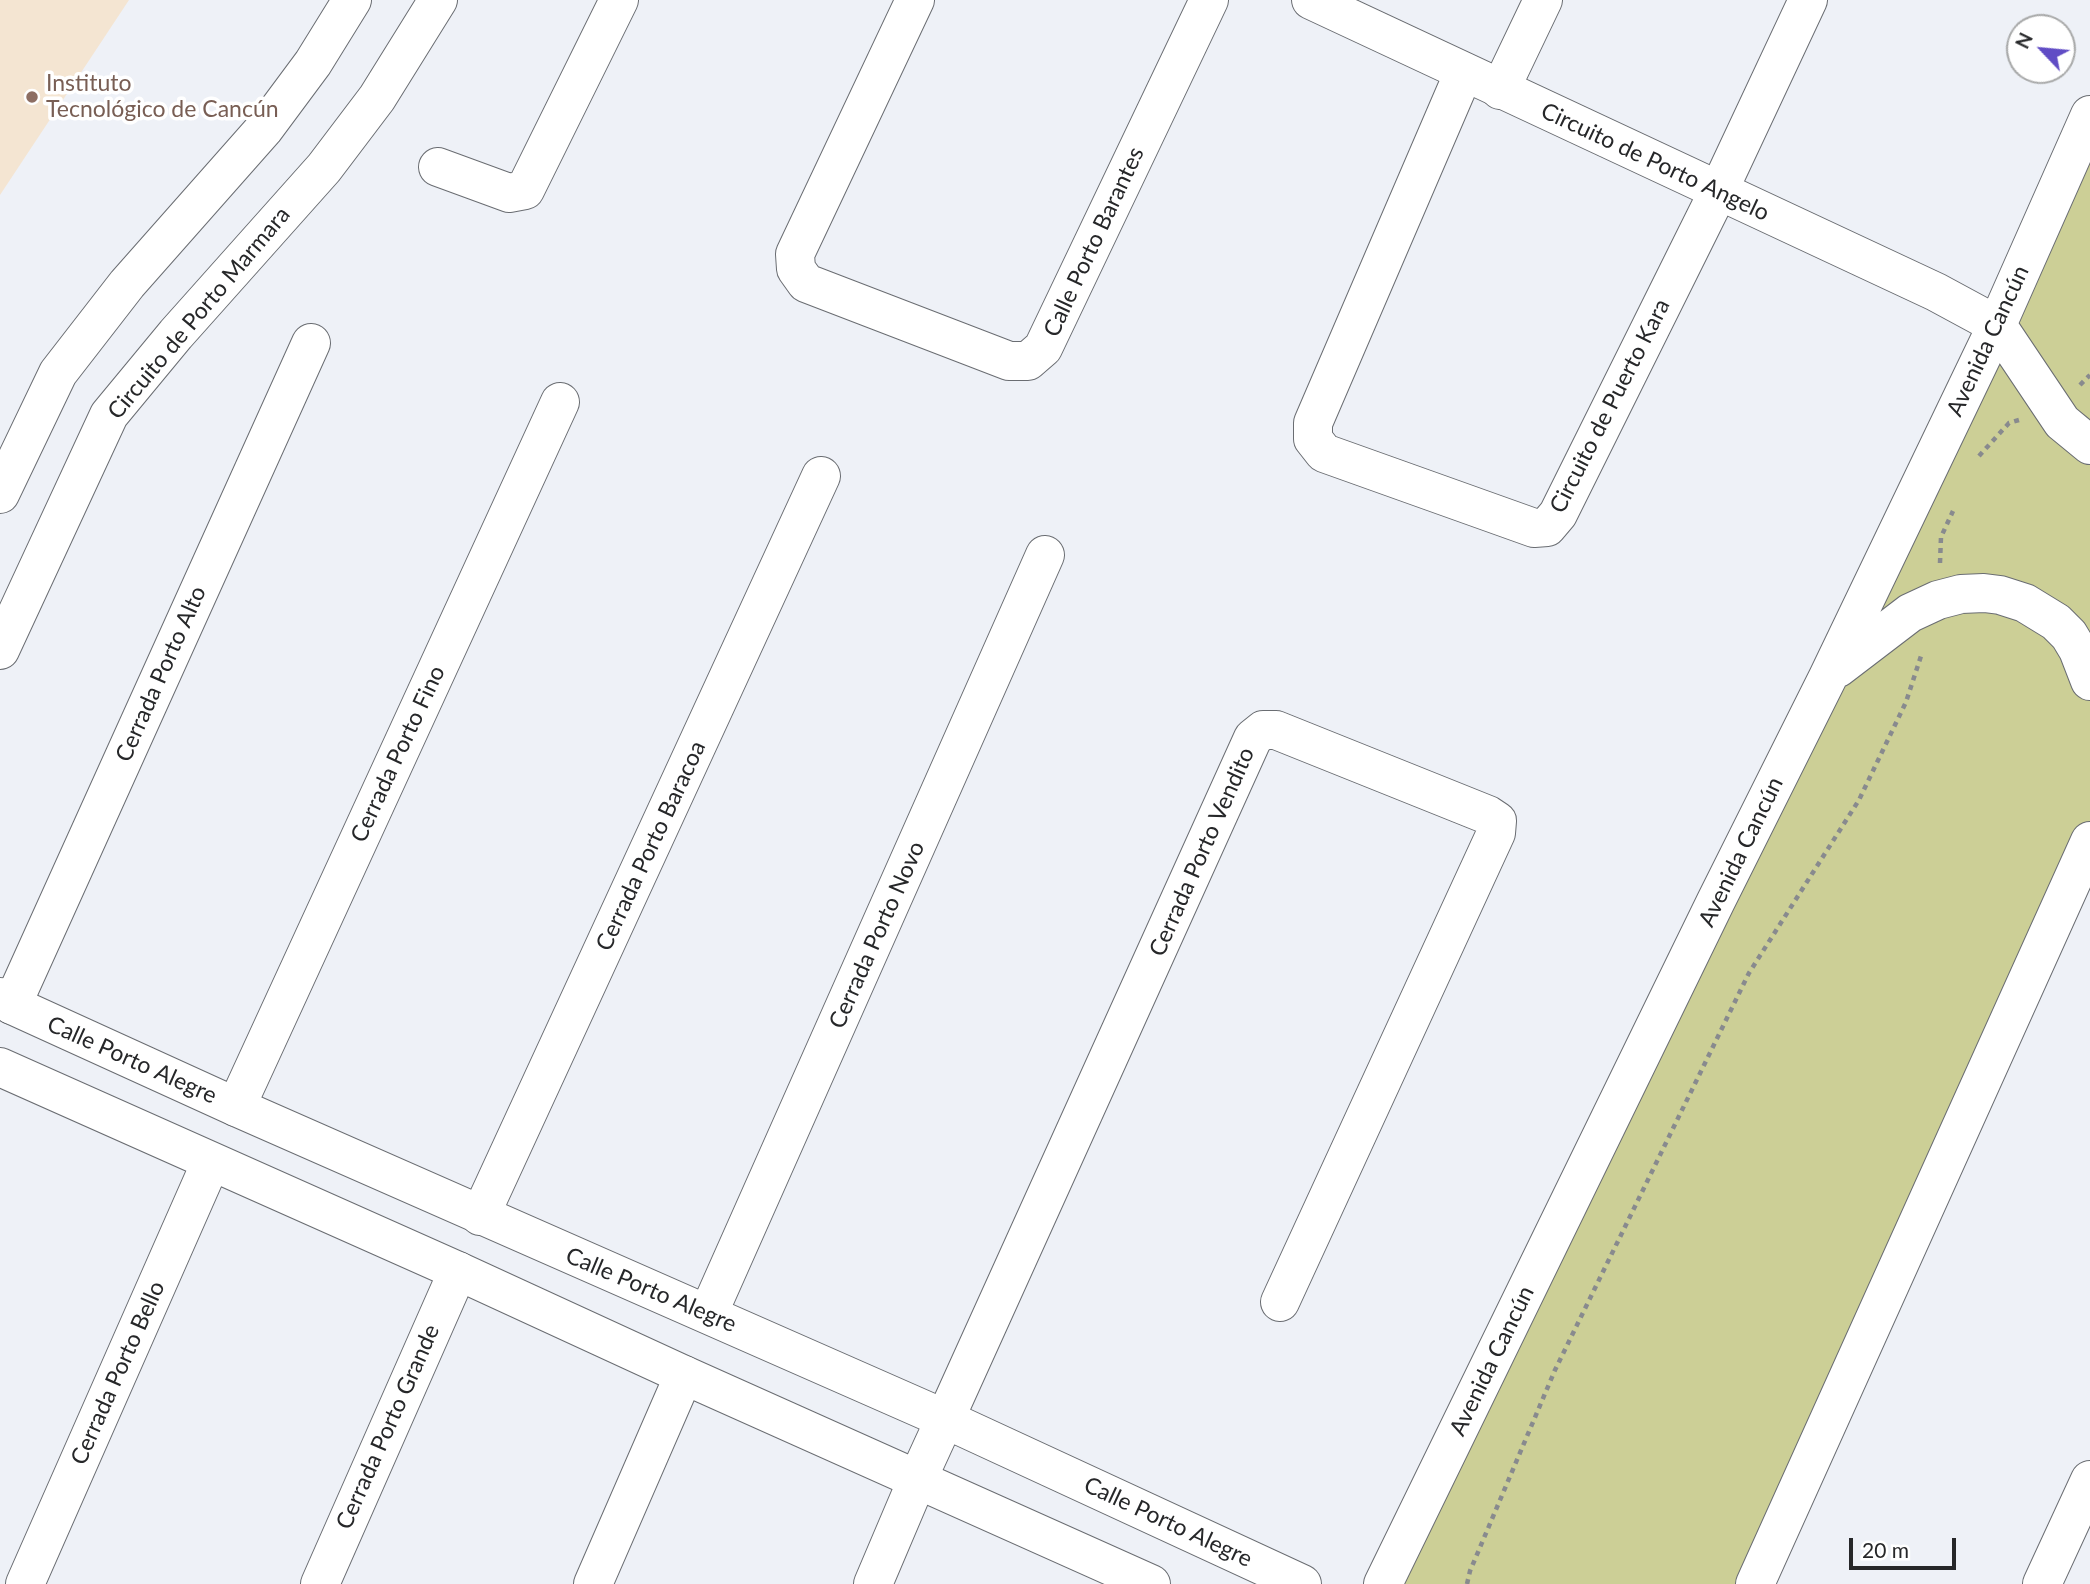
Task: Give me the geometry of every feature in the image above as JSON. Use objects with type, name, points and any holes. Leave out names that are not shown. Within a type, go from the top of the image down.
[{"type":"street","points":[[0,494],[58,373],[127,285],[264,129],[313,63],[352,0]]},
{"type":"street","name":"Circuito de Porto Marmara","points":[[0,650],[109,415],[176,334],[324,168],[377,98],[438,0]]},
{"type":"street","points":[[438,167],[509,193],[525,190],[619,0]]},
{"type":"street","name":"Calle Porto Barantes","points":[[915,0],[795,254],[796,269],[806,283],[1009,361],[1028,361],[1043,348],[1209,0]]},
{"type":"street","name":"Circuito de Porto Angelo","points":[[1311,0],[1936,292],[1997,325]]},
{"type":"street","points":[[1500,90],[1543,0]]},
{"type":"street","name":"Circuito de Puerto Kara","points":[[1464,72],[1313,423],[1313,439],[1324,453],[1534,528],[1547,527],[1558,514],[1718,192],[1808,0]]},
{"type":"street","name":"Avenida Cancún","points":[[1383,1584],[1828,677],[1997,325],[2090,115]]},
{"type":"street","points":[[1997,325],[2062,422],[2090,445]]},
{"type":"street","name":"Cerrada Porto Alto","points":[[4,1011],[312,343]]},
{"type":"street","name":"Cerrada Porto Fino","points":[[211,1162],[560,402]]},
{"type":"street","name":"Cerrada Porto Baracoa","points":[[458,1271],[480,1216],[821,476]]},
{"type":"street","name":"Cerrada Porto Novo","points":[[708,1314],[1045,555]]},
{"type":"street","points":[[1828,677],[1877,636],[1910,613],[1938,600],[1961,594],[1984,593],[2000,594],[2040,610],[2056,622],[2069,635],[2078,650],[2090,681]]},
{"type":"street","name":"Cerrada Porto Vendito","points":[[945,1419],[1253,738],[1263,730],[1276,730],[1488,815],[1497,821],[1496,833],[1280,1302]]},
{"type":"street","points":[[1755,1584],[2090,841]]},
{"type":"street","name":"Calle Porto Alegre","points":[[4,1011],[236,1107],[708,1314],[945,1419],[1301,1584]]},
{"type":"street","points":[[0,1068],[458,1271],[1151,1584]]},
{"type":"street","name":"Cerrada Porto Bello","points":[[25,1584],[211,1162]]},
{"type":"street","name":"Cerrada Porto Grande","points":[[320,1584],[458,1271]]},
{"type":"street","points":[[593,1584],[684,1375]]},
{"type":"street","points":[[873,1584],[945,1419]]},
{"type":"street","points":[[2042,1584],[2090,1480]]},
{"type":"path","points":[[1975,464],[1980,453],[2010,423],[2052,407],[2090,375]]},
{"type":"path","points":[[1467,1584],[1470,1571],[1555,1370],[1749,973],[1859,800],[1906,702],[1938,600],[1941,537],[1954,507]]},
{"type":"shaded area","name":"Instituto Tecnológico de Cancún","points":[[0,0],[129,0],[0,195]]},
{"type":"green space","points":[[2090,114],[2090,841],[1754,1584],[1385,1584]]},
{"type":"place","name":"Instituto Tecnológico de Cancún","points":[[32,97]]}]
